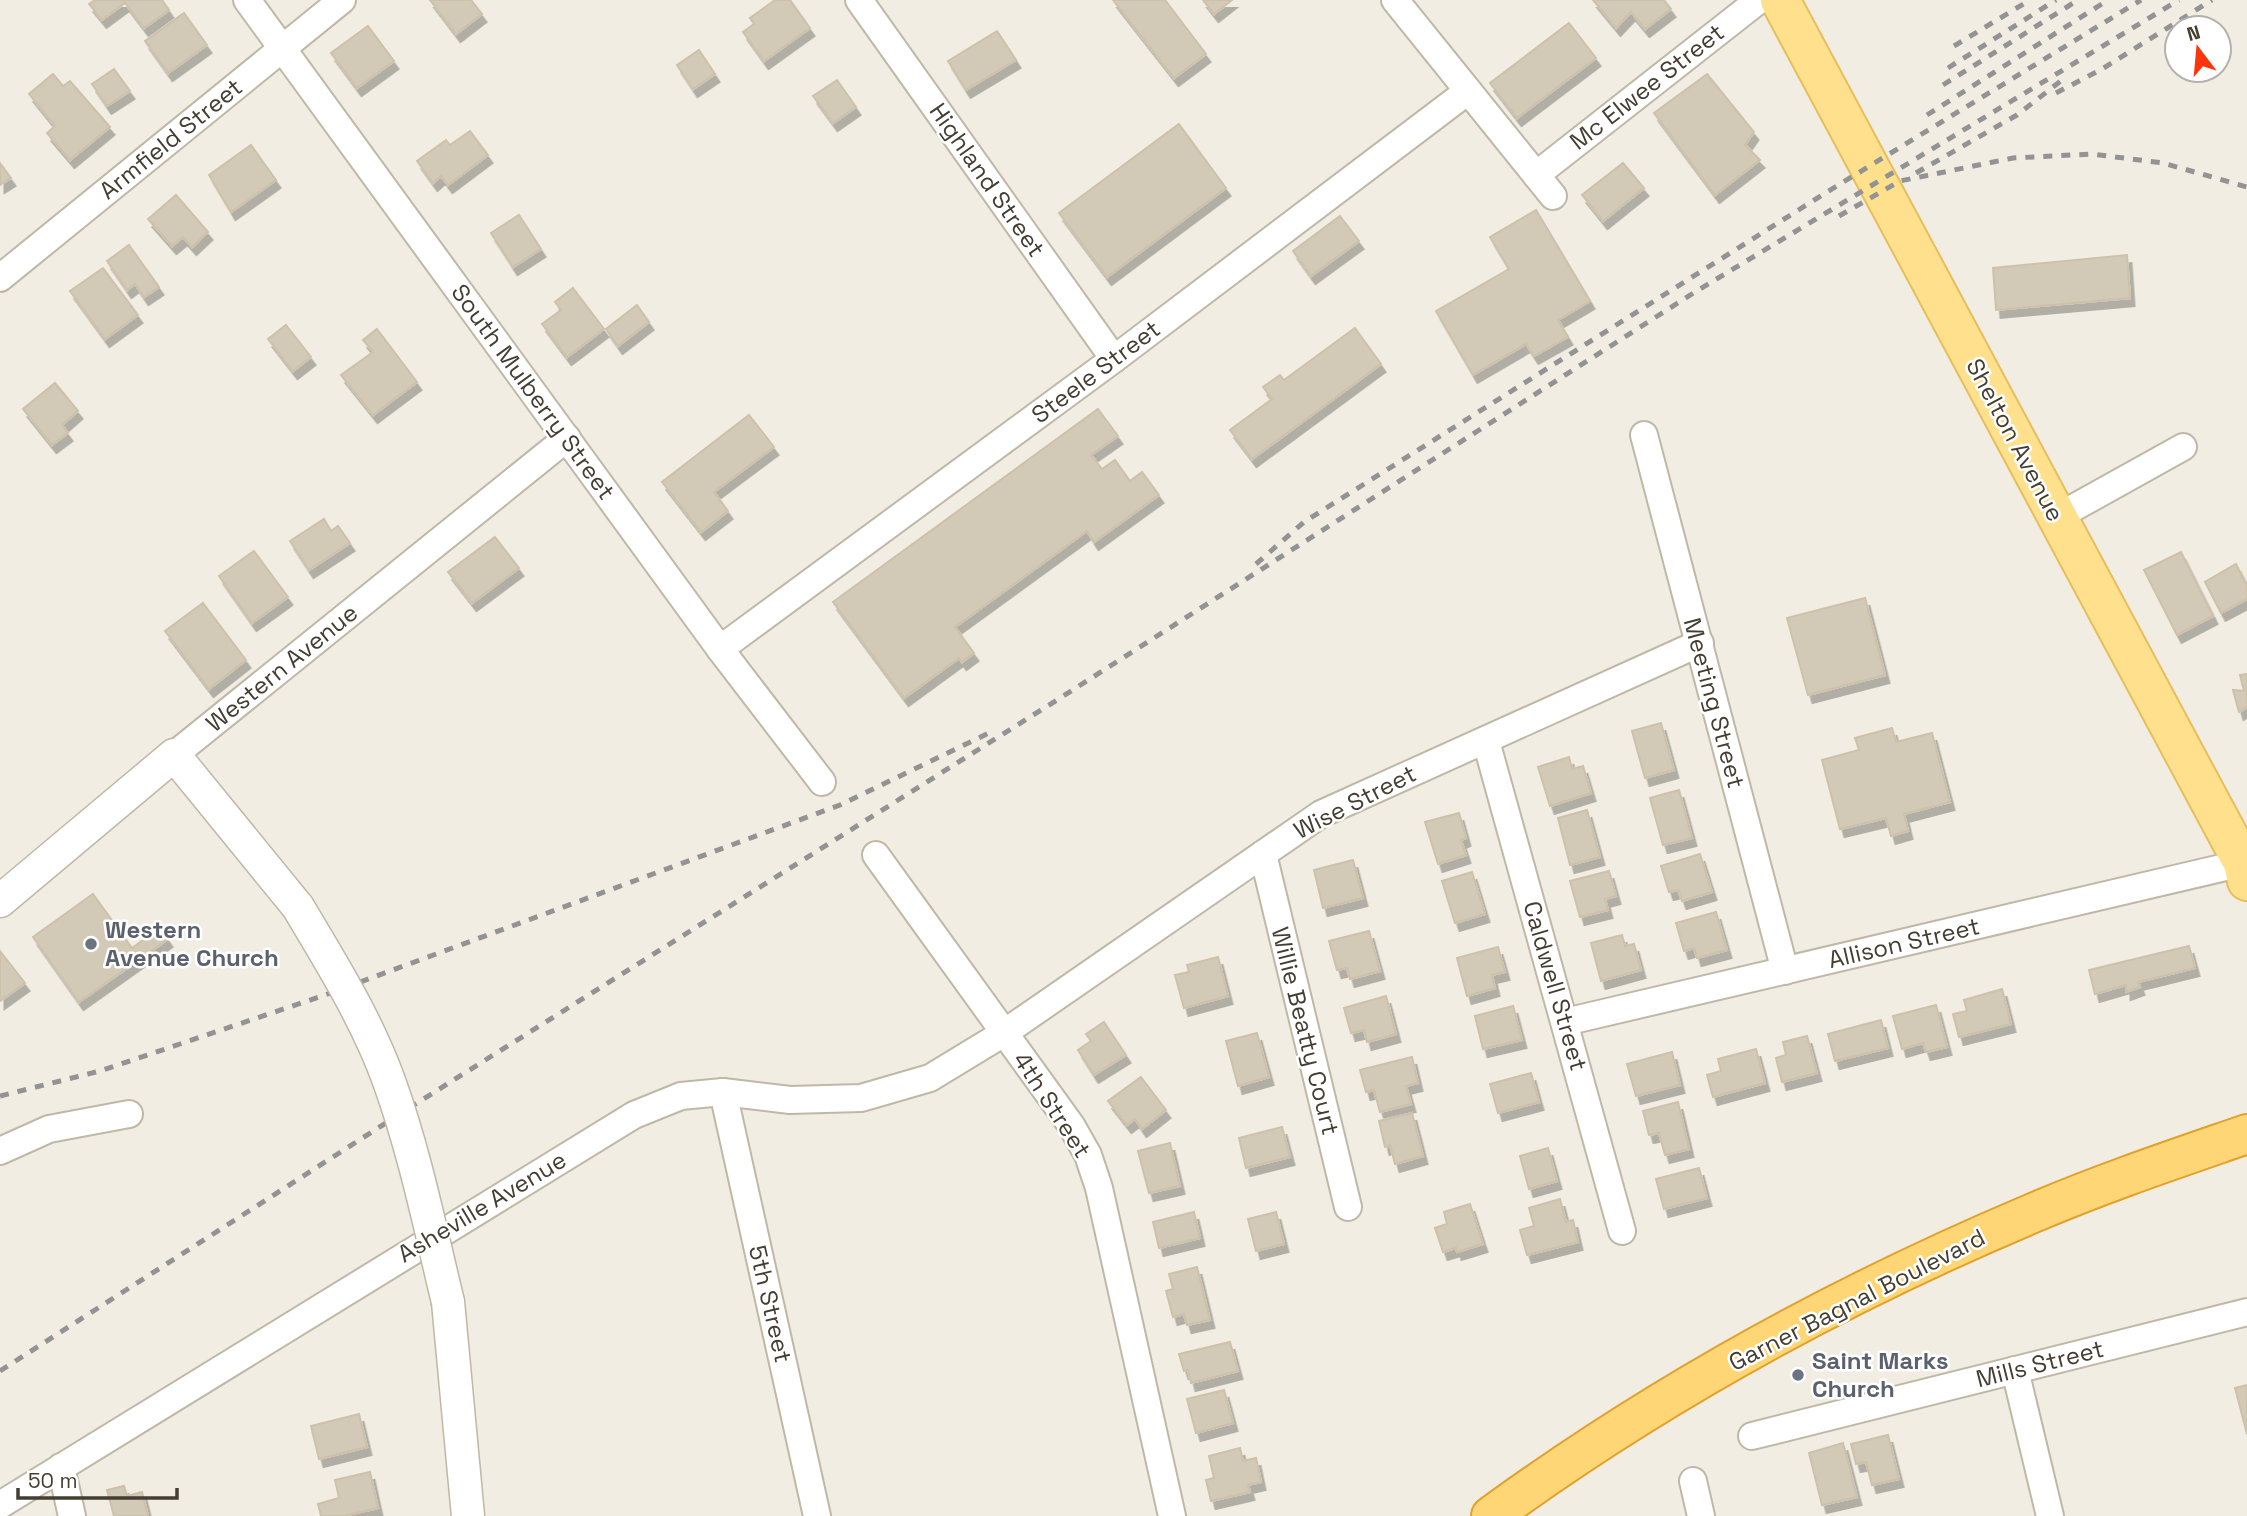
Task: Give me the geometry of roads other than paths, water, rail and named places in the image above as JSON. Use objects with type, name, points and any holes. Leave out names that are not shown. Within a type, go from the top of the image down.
[{"type":"highway","name":"Garner Bagnal Boulevard","points":[[1491,1516],[1611,1435],[1731,1363],[1919,1264],[2034,1212],[2247,1134]]},
{"type":"main road","name":"Shelton Avenue","points":[[1780,0],[2246,869]]},
{"type":"street","name":"South Mulberry Street","points":[[247,0],[720,649],[822,782]]},
{"type":"street","name":"Armfield Street","points":[[0,278],[342,0]]},
{"type":"street","name":"Highland Street","points":[[859,0],[1114,359]]},
{"type":"street","points":[[1395,0],[1553,196]]},
{"type":"street","name":"Mc Elwee Street","points":[[1536,175],[1759,0]]},
{"type":"street","name":"Steele Street","points":[[720,649],[1114,359],[1468,91]]},
{"type":"street","name":"Meeting Street","points":[[1644,435],[1785,971]]},
{"type":"street","name":"Western Avenue","points":[[0,901],[174,755],[567,438]]},
{"type":"street","points":[[2057,517],[2183,447]]},
{"type":"street","name":"Wise Street","points":[[1004,1033],[1337,806],[1700,643]]},
{"type":"street","name":"Caldwell Street","points":[[1486,741],[1622,1231]]},
{"type":"street","points":[[174,755],[298,907],[371,1038],[389,1079],[410,1144],[448,1302],[468,1516]]},
{"type":"street","name":"Willie Beatty Court","points":[[1263,854],[1348,1208]]},
{"type":"street","name":"4th Street","points":[[876,855],[1071,1125],[1088,1155],[1099,1188],[1172,1516]]},
{"type":"street","name":"Allison Street","points":[[1565,1022],[2246,869]]},
{"type":"street","name":"Asheville Avenue","points":[[0,1505],[634,1115],[681,1096],[723,1092],[790,1100],[861,1098],[930,1078],[1004,1033]]},
{"type":"street","name":"5th Street","points":[[723,1092],[817,1516]]},
{"type":"street","points":[[0,1151],[49,1129],[129,1114]]},
{"type":"street","name":"Mills Street","points":[[1752,1436],[2247,1312]]},
{"type":"street","points":[[2015,1370],[2050,1516]]},
{"type":"street","points":[[61,1467],[72,1516]]},
{"type":"street","points":[[1693,1481],[1701,1516]]},
{"type":"railway","points":[[1954,46],[2030,0]]},
{"type":"railway","points":[[1948,68],[2056,0]]},
{"type":"railway","points":[[1943,85],[2078,0]]},
{"type":"railway","points":[[1927,115],[2108,0]]},
{"type":"railway","points":[[1256,564],[1304,522],[1827,192],[2141,0]]},
{"type":"railway","points":[[0,1371],[406,1110],[1057,700],[1695,292],[2179,0]]},
{"type":"railway","points":[[2056,93],[2102,69],[2212,0]]},
{"type":"railway","points":[[1916,173],[2017,115],[2066,77]]},
{"type":"railway","points":[[1839,216],[1900,181],[2013,158],[2092,154],[2163,163],[2247,187]]},
{"type":"railway","points":[[0,1096],[100,1071],[325,995],[840,805],[991,732]]},
{"type":"place","name":"Western Avenue Church","points":[[91,944]]},
{"type":"place","name":"Saint Marks Church","points":[[1798,1375]]}]
